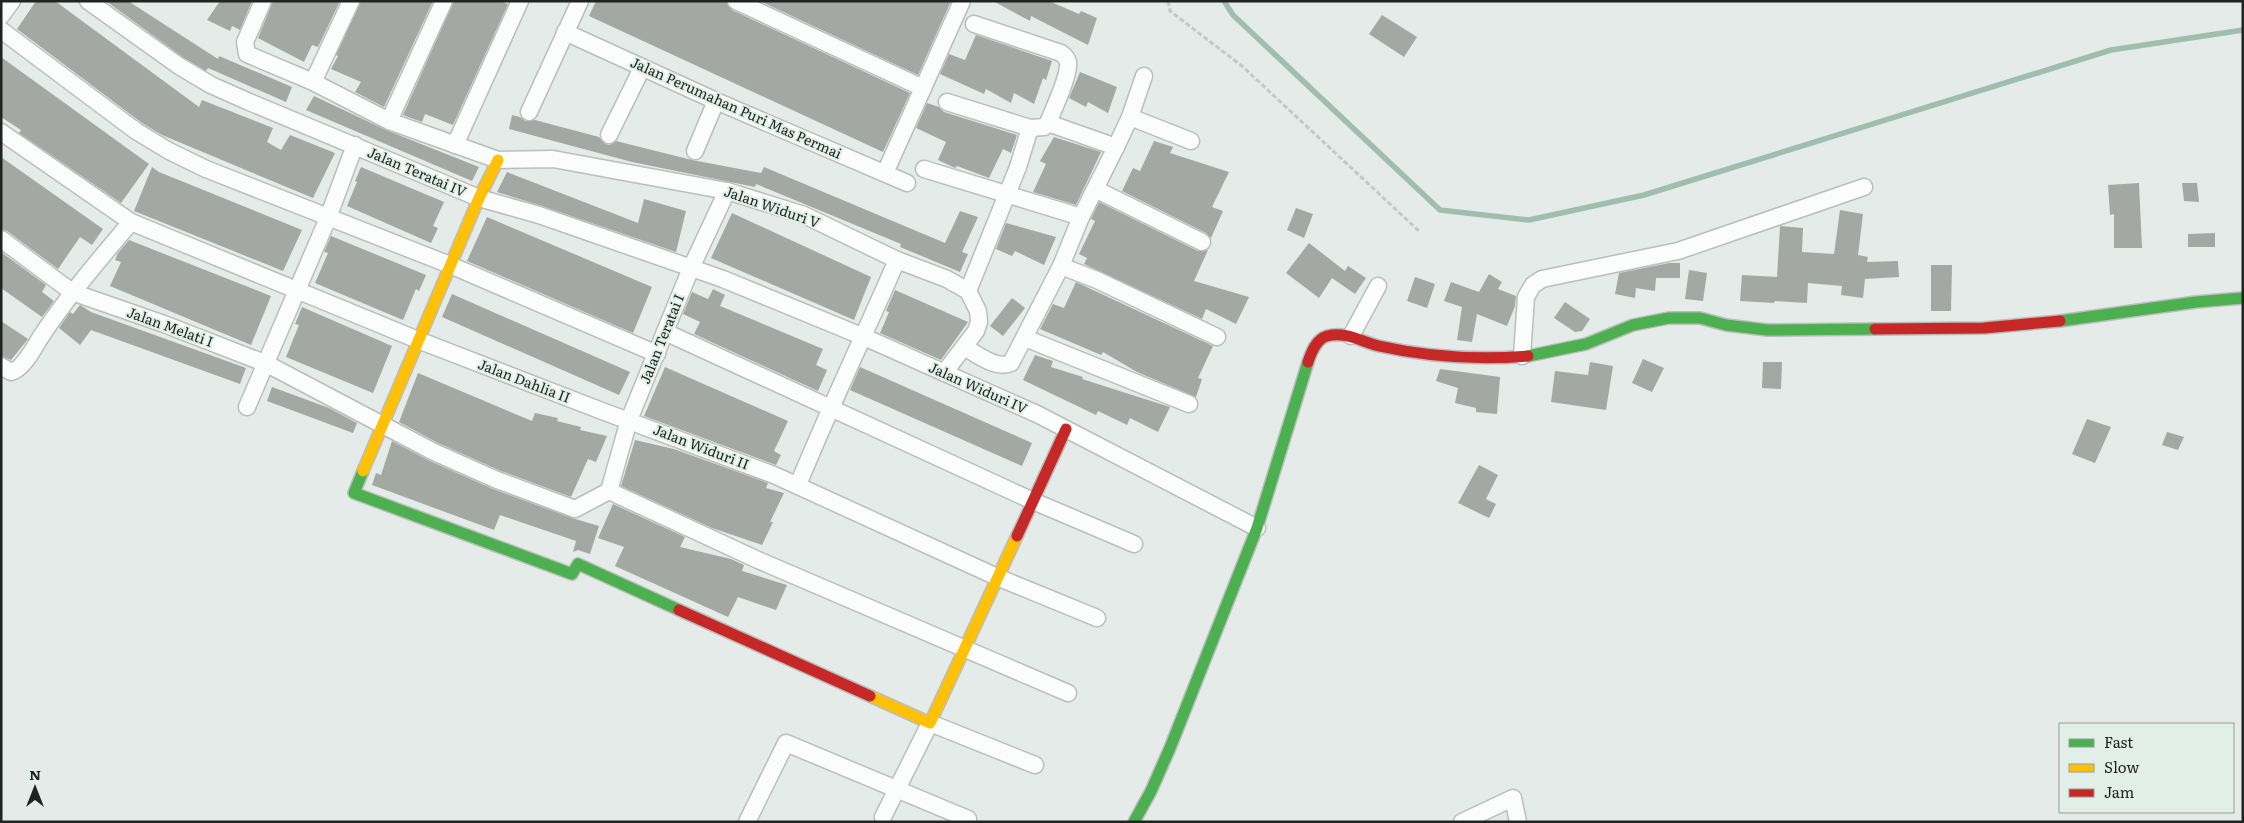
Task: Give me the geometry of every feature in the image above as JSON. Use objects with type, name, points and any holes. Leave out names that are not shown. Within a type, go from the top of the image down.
[{"type":"street","points":[[1,16],[12,1]]},
{"type":"street","name":"Jalan Teratai IV","points":[[88,1],[179,66],[211,85],[479,198],[539,215],[690,268]]},
{"type":"street","points":[[263,1],[245,42],[247,54],[313,82],[389,121],[498,160],[479,198],[381,424],[354,493],[572,574],[578,564],[930,723],[1035,765]]},
{"type":"street","points":[[313,82],[351,1]]},
{"type":"street","points":[[389,121],[444,1]]},
{"type":"street","points":[[455,145],[520,1]]},
{"type":"street","points":[[529,112],[580,1]]},
{"type":"street","points":[[736,1],[923,88]]},
{"type":"street","points":[[885,173],[961,3]]},
{"type":"street","points":[[947,102],[1030,128],[1039,128],[1048,123],[1068,69],[1066,57],[1061,53],[974,24]]},
{"type":"street","points":[[1,30],[136,131],[206,169],[450,265],[658,354]]},
{"type":"street","name":"Jalan Perumahan Puri Mas Permai","points":[[565,32],[716,101],[907,183]]},
{"type":"street","points":[[608,135],[642,68]]},
{"type":"street","points":[[964,347],[996,364],[1006,366],[1011,363],[1061,266],[1081,217],[1130,117],[1144,76]]},
{"type":"street","points":[[695,151],[716,101]]},
{"type":"street","points":[[1130,117],[1191,141]]},
{"type":"street","points":[[1048,123],[1116,147]]},
{"type":"street","points":[[944,373],[976,331],[979,322],[978,311],[968,291],[1007,196],[1030,128]]},
{"type":"street","name":"Jalan Dahlia II","points":[[1,132],[130,222],[418,340],[629,420]]},
{"type":"street","points":[[247,407],[328,218],[355,146]]},
{"type":"street","name":"Jalan Widuri V","points":[[498,160],[553,159],[726,191],[804,215],[897,260],[947,279],[968,291]]},
{"type":"street","points":[[924,169],[1007,196],[1081,217]]},
{"type":"street","points":[[1522,356],[1526,297],[1534,285],[1542,279],[1678,251],[1864,187]]},
{"type":"street","points":[[1095,189],[1202,242]]},
{"type":"street","name":"Jalan Teratai I","points":[[608,491],[629,420],[658,354],[690,268],[726,191]]},
{"type":"street","points":[[8,368],[31,352],[72,292],[130,222]]},
{"type":"street","name":"Jalan Melati I","points":[[1,239],[72,292],[164,324],[266,364]]},
{"type":"street","points":[[798,485],[829,408],[864,337],[897,260]]},
{"type":"street","points":[[1061,266],[1097,280],[1218,337]]},
{"type":"street","name":"Jalan Widuri IV","points":[[690,268],[731,282],[864,337],[944,373],[1066,429],[1134,466],[1257,528]]},
{"type":"street","points":[[1351,336],[1378,286]]},
{"type":"street","points":[[1134,822],[1151,792],[1170,748],[1257,528],[1311,352],[1320,340],[1326,336],[1333,334],[1351,336],[1379,346],[1451,357],[1492,359],[1538,355],[1586,344],[1633,325],[1669,318],[1700,318],[1726,325],[1767,330],[1984,328],[2062,321],[2196,302],[2243,298]]},
{"type":"street","points":[[666,332],[1033,501],[1134,544]]},
{"type":"street","points":[[1025,338],[1189,404]]},
{"type":"street","points":[[266,364],[442,456],[497,480],[575,509],[608,491],[758,560],[1068,693]]},
{"type":"street","name":"Jalan Widuri II","points":[[629,420],[774,474],[997,577],[1097,618]]},
{"type":"street","points":[[883,817],[930,723],[1066,429]]},
{"type":"street","points":[[747,822],[786,743],[968,819]]},
{"type":"street","points":[[1462,822],[1513,798],[1518,822]]},
{"type":"path","points":[[1168,1],[1170,11],[1242,66],[1420,232]]},
{"type":"building","points":[[36,1],[55,1],[199,107],[202,100],[273,128],[267,142],[281,150],[290,135],[335,153],[313,198],[162,135],[142,123],[17,29]]},
{"type":"building","points":[[106,1],[128,1],[218,59],[219,56],[292,87],[286,102],[208,68],[206,71],[184,58]]},
{"type":"building","points":[[220,1],[252,1],[240,30],[232,26],[230,31],[207,20]]},
{"type":"building","points":[[273,1],[340,1],[318,47],[312,45],[304,62],[258,38]]},
{"type":"building","points":[[361,1],[433,1],[384,107],[355,92],[361,82],[331,69]]},
{"type":"building","points":[[454,1],[500,1],[508,4],[453,125],[425,114],[422,122],[403,115]]},
{"type":"building","points":[[596,1],[726,1],[732,10],[910,93],[883,152],[589,16]]},
{"type":"building","points":[[760,1],[951,1],[918,75]]},
{"type":"building","points":[[993,1],[1049,1],[1079,14],[1081,11],[1097,18],[1088,45],[1031,16],[1030,21]]},
{"type":"building","points":[[1382,15],[1417,37],[1404,57],[1369,34]]},
{"type":"building","points":[[976,35],[1052,61],[1046,80],[1043,78],[1034,104],[1014,93],[1011,103],[986,89],[984,94],[940,74],[949,54],[965,60]]},
{"type":"building","points":[[1,57],[149,164],[121,203],[19,133],[21,130],[1,117]]},
{"type":"building","points":[[1080,72],[1117,87],[1108,113],[1088,102],[1086,107],[1069,98]]},
{"type":"building","points":[[314,96],[386,130],[479,167],[472,181],[306,110]]},
{"type":"building","points":[[927,103],[939,107],[944,112],[1017,135],[1011,153],[1003,149],[989,178],[957,166],[955,168],[938,160],[946,142],[916,128]]},
{"type":"building","points":[[512,115],[520,117],[525,121],[535,120],[599,137],[605,144],[610,145],[616,141],[692,160],[761,173],[764,167],[945,243],[960,211],[978,217],[962,252],[968,254],[960,272],[900,247],[901,244],[756,184],[755,187],[632,162],[509,129]]},
{"type":"building","points":[[1054,137],[1101,152],[1076,205],[1033,192],[1046,164],[1040,161]]},
{"type":"building","points":[[1154,141],[1173,147],[1170,153],[1229,172],[1212,207],[1223,211],[1211,238],[1206,233],[1122,191],[1133,168],[1140,171]]},
{"type":"building","points":[[1,157],[103,229],[92,245],[80,237],[58,269],[7,231],[1,229]]},
{"type":"building","points":[[152,167],[159,172],[302,230],[283,271],[134,211]]},
{"type":"building","points":[[361,167],[444,202],[433,226],[438,228],[431,243],[347,206]]},
{"type":"building","points":[[507,172],[638,223],[644,199],[686,211],[676,252],[497,192]]},
{"type":"building","points":[[2139,183],[2142,248],[2114,248],[2114,214],[2110,215],[2108,185]]},
{"type":"building","points":[[2182,183],[2197,183],[2199,202],[2184,201]]},
{"type":"building","points":[[1099,202],[1198,251],[1208,250],[1194,281],[1249,297],[1236,324],[1206,309],[1202,319],[1084,264],[1087,258],[1079,254],[1095,221],[1091,219]]},
{"type":"building","points":[[1296,208],[1313,214],[1304,238],[1287,230]]},
{"type":"building","points":[[1840,210],[1863,214],[1858,255],[1868,257],[1867,262],[1898,261],[1899,277],[1865,279],[1863,298],[1841,295],[1842,286],[1808,283],[1807,303],[1740,301],[1742,275],[1777,277],[1780,226],[1803,228],[1802,252],[1834,254]]},
{"type":"building","points":[[732,213],[871,277],[854,320],[711,258]]},
{"type":"building","points":[[487,217],[652,287],[633,333],[467,261]]},
{"type":"building","points":[[1006,223],[1056,237],[1044,265],[1015,251],[1012,256],[996,249]]},
{"type":"building","points":[[2215,233],[2215,247],[2188,247],[2188,234]]},
{"type":"building","points":[[331,236],[426,275],[419,291],[416,289],[403,320],[315,283],[328,253],[324,252]]},
{"type":"building","points":[[129,240],[271,296],[251,345],[110,286],[121,262],[115,260],[118,253]]},
{"type":"building","points":[[1309,243],[1345,271],[1348,266],[1366,278],[1355,294],[1332,278],[1319,298],[1286,273]]},
{"type":"building","points":[[1,252],[46,285],[42,292],[54,301],[42,317],[1,288]]},
{"type":"building","points":[[1669,263],[1680,263],[1680,278],[1656,278],[1655,291],[1636,288],[1635,298],[1615,294],[1619,273]]},
{"type":"building","points":[[1931,265],[1952,265],[1951,311],[1931,311]]},
{"type":"building","points":[[1689,270],[1707,273],[1703,301],[1685,299]]},
{"type":"building","points":[[1489,274],[1502,282],[1498,289],[1516,296],[1515,306],[1507,326],[1477,314],[1472,342],[1457,340],[1462,307],[1444,301],[1451,282],[1479,292]]},
{"type":"building","points":[[1415,277],[1435,284],[1427,308],[1407,301]]},
{"type":"building","points":[[1076,282],[1213,346],[1198,378],[1202,379],[1196,397],[1137,372],[1103,352],[1101,355],[1040,329],[1053,304],[1064,308]]},
{"type":"building","points":[[713,289],[725,295],[720,306],[823,349],[816,365],[827,370],[818,391],[694,334],[700,322],[683,314],[692,292],[708,299]]},
{"type":"building","points":[[895,290],[968,322],[941,360],[880,333],[889,312],[886,311]]},
{"type":"building","points":[[452,294],[630,372],[619,395],[442,317]]},
{"type":"building","points":[[1012,298],[1025,308],[1003,336],[990,326]]},
{"type":"building","points":[[1565,302],[1590,319],[1582,331],[1575,332],[1554,318]]},
{"type":"building","points":[[80,305],[91,312],[246,368],[240,384],[91,330],[80,345],[59,328],[70,312],[73,314]]},
{"type":"building","points":[[302,307],[392,346],[373,393],[286,357],[299,325],[295,324]]},
{"type":"building","points":[[1,321],[28,339],[11,360],[1,356]]},
{"type":"building","points":[[1035,355],[1053,361],[1051,367],[1083,377],[1082,379],[1170,407],[1158,432],[1130,418],[1127,425],[1098,411],[1096,415],[1023,380]]},
{"type":"building","points":[[1643,359],[1664,368],[1652,392],[1632,383]]},
{"type":"building","points":[[1590,362],[1613,366],[1606,410],[1551,402],[1555,371],[1588,375]]},
{"type":"building","points":[[1763,362],[1782,362],[1781,389],[1762,388]]},
{"type":"building","points":[[665,367],[788,421],[774,451],[781,455],[776,465],[644,416]]},
{"type":"building","points":[[860,367],[1032,443],[1022,466],[850,390]]},
{"type":"building","points":[[1440,369],[1500,377],[1497,414],[1476,412],[1476,408],[1455,403],[1458,388],[1436,381]]},
{"type":"building","points":[[418,373],[532,421],[535,413],[558,418],[557,421],[581,427],[580,430],[607,436],[596,462],[588,459],[571,497],[501,471],[438,443],[399,422]]},
{"type":"building","points":[[272,387],[329,408],[357,423],[353,433],[267,401]]},
{"type":"building","points":[[2087,419],[2111,427],[2095,463],[2072,454]]},
{"type":"building","points":[[2167,432],[2184,437],[2178,450],[2162,445]]},
{"type":"building","points":[[635,440],[674,449],[768,483],[766,488],[784,493],[770,522],[773,522],[762,545],[712,528],[621,486]]},
{"type":"building","points":[[392,441],[430,461],[493,489],[599,526],[590,554],[578,550],[573,552],[576,541],[500,515],[494,530],[372,485],[376,473],[381,475]]},
{"type":"building","points":[[1479,465],[1498,475],[1486,499],[1496,504],[1489,518],[1458,503]]},
{"type":"building","points":[[613,504],[685,537],[680,547],[731,559],[744,565],[742,571],[787,585],[776,610],[738,597],[728,617],[615,566],[624,547],[598,538]]},
{"type":"waterway","points":[[1224,1],[1233,15],[1440,210],[1529,220],[1644,195],[2111,50],[2243,30]]},
{"type":"traffic: fast","points":[[2060,321],[2196,302],[2243,298]]},
{"type":"traffic: fast","points":[[1528,356],[1586,344],[1633,325],[1669,318],[1700,318],[1726,325],[1767,330],[1875,329]]},
{"type":"traffic: fast","points":[[1134,822],[1151,791],[1170,748],[1257,528],[1308,362]]},
{"type":"traffic: fast","points":[[363,471],[354,493],[572,574],[578,564],[679,610]]},
{"type":"traffic: slow","points":[[363,471],[479,198],[498,160]]},
{"type":"traffic: slow","points":[[870,696],[930,723],[1017,536]]},
{"type":"traffic: jam","points":[[1875,329],[1984,328],[2060,321]]},
{"type":"traffic: jam","points":[[1308,362],[1314,347],[1320,340],[1334,335],[1347,336],[1397,350],[1435,355],[1491,358],[1528,356]]},
{"type":"traffic: jam","points":[[1017,536],[1066,429]]},
{"type":"traffic: jam","points":[[679,610],[870,696]]}]
